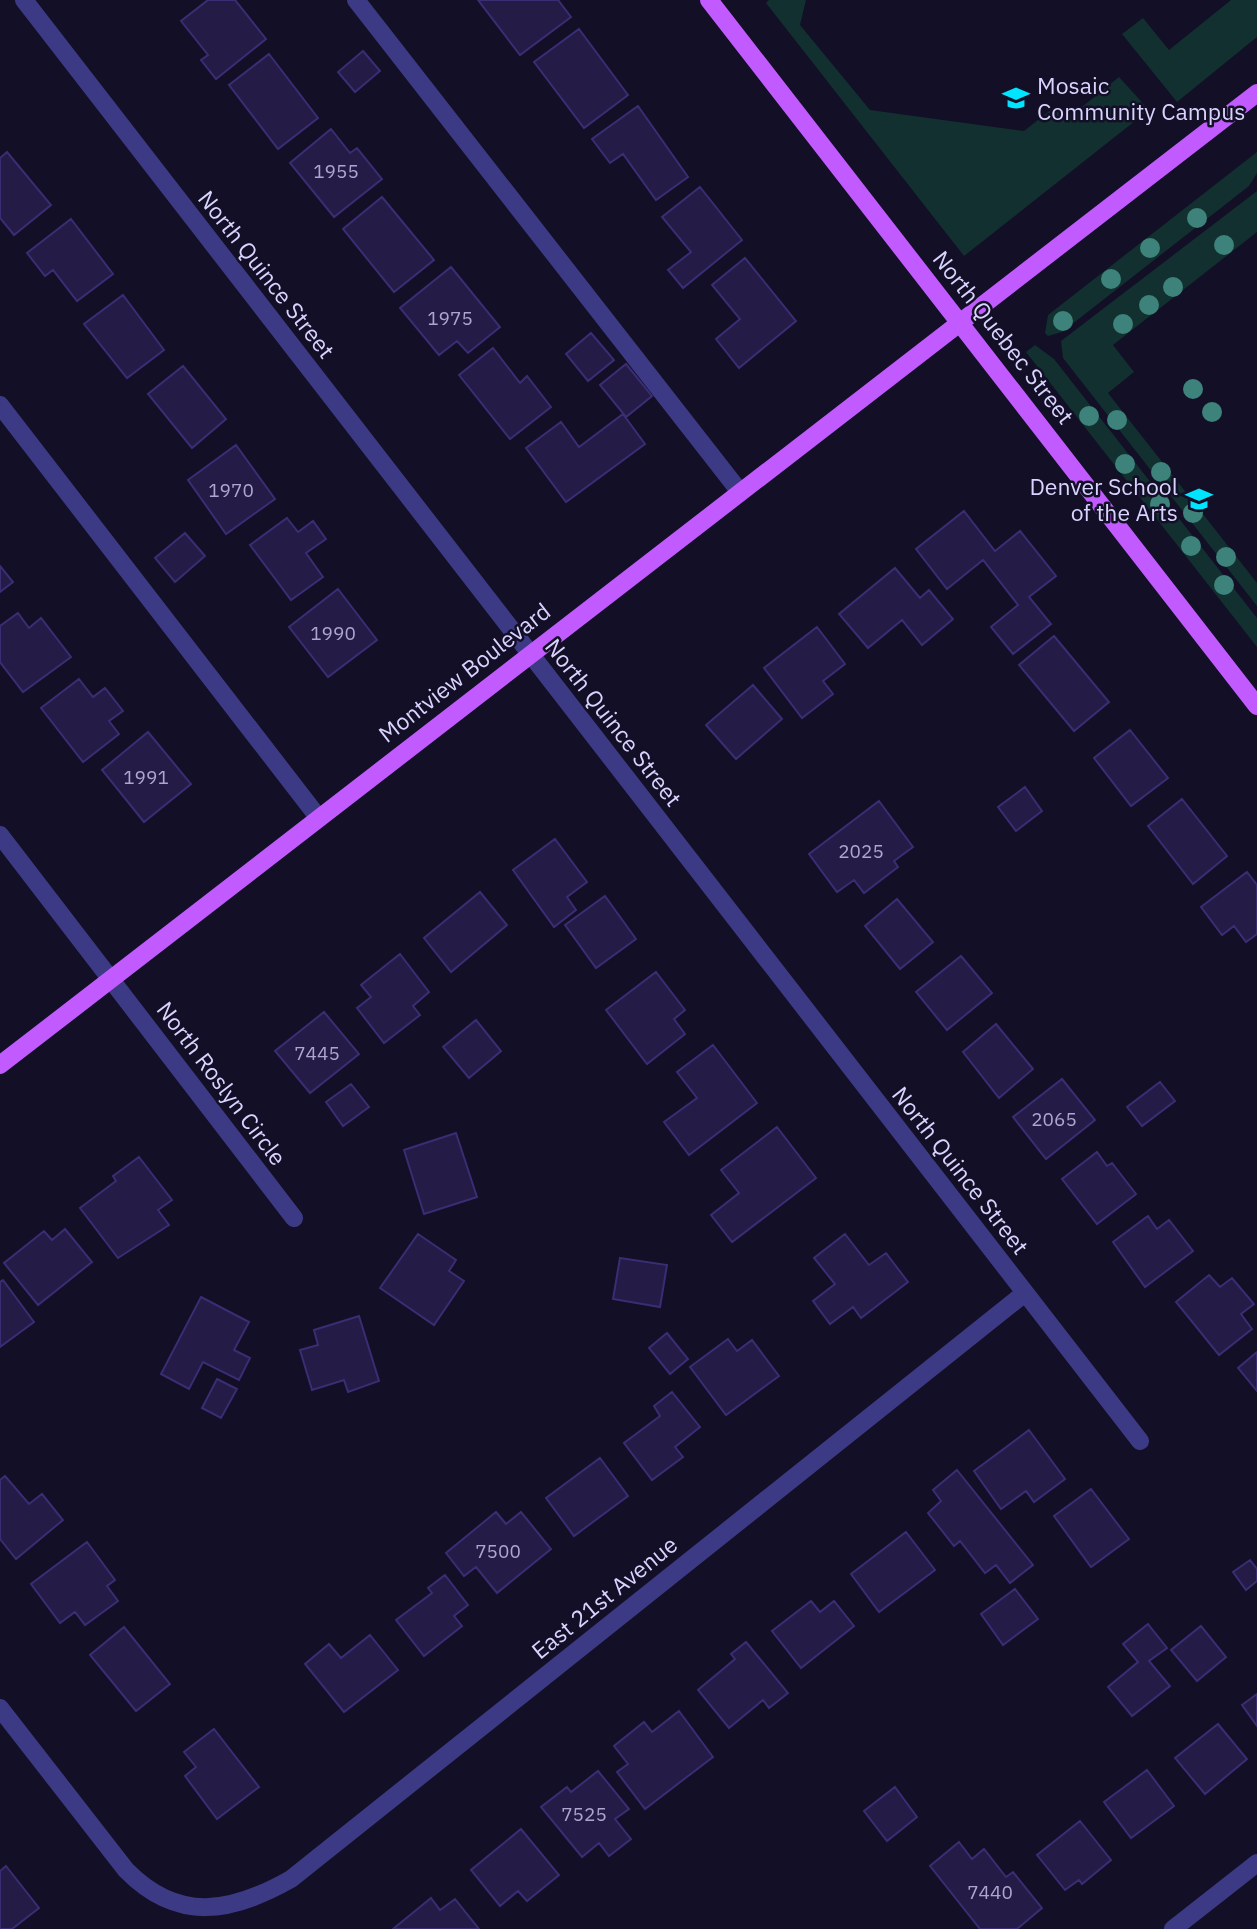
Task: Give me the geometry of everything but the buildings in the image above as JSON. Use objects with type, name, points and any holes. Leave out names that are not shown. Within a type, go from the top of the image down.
[{"type":"main road","name":"North Quebec Street","points":[[709,0],[963,323],[1257,706]]},
{"type":"main road","name":"Montview Boulevard","points":[[0,1065],[529,652],[963,323],[1257,93]]},
{"type":"street","name":"North Quince Street","points":[[24,0],[1140,1441]]},
{"type":"street","points":[[356,0],[740,492]]},
{"type":"street","points":[[0,405],[318,817]]},
{"type":"street","name":"North Roslyn Circle","points":[[0,835],[294,1218]]},
{"type":"street","name":"East 21st Avenue","points":[[0,1708],[126,1870],[145,1890],[170,1902],[199,1908],[229,1906],[258,1898],[291,1879],[1025,1293]]},
{"type":"street","points":[[1177,1928],[1257,1863]]},
{"type":"green space","points":[[769,0],[806,0],[800,25],[870,110],[1024,131],[1052,109],[1072,115],[1119,77],[1149,110],[964,256],[766,3]]},
{"type":"green space","points":[[1231,0],[1257,0],[1257,37],[1177,102],[1122,34],[1143,18],[1169,50]]},
{"type":"green space","points":[[1257,152],[1257,173],[1249,186],[1062,332],[1048,336],[1045,333],[1048,315]]},
{"type":"green space","points":[[1257,191],[1257,232],[1113,345],[1134,372],[1108,393],[1257,583],[1257,606],[1063,358],[1061,341]]},
{"type":"green space","points":[[1035,345],[1054,359],[1257,618],[1257,647],[1026,352]]},
{"type":"place","name":"Mosaic Community Campus","points":[[1016,98]]},
{"type":"place","name":"Denver School of the Arts","points":[[1199,499]]}]
